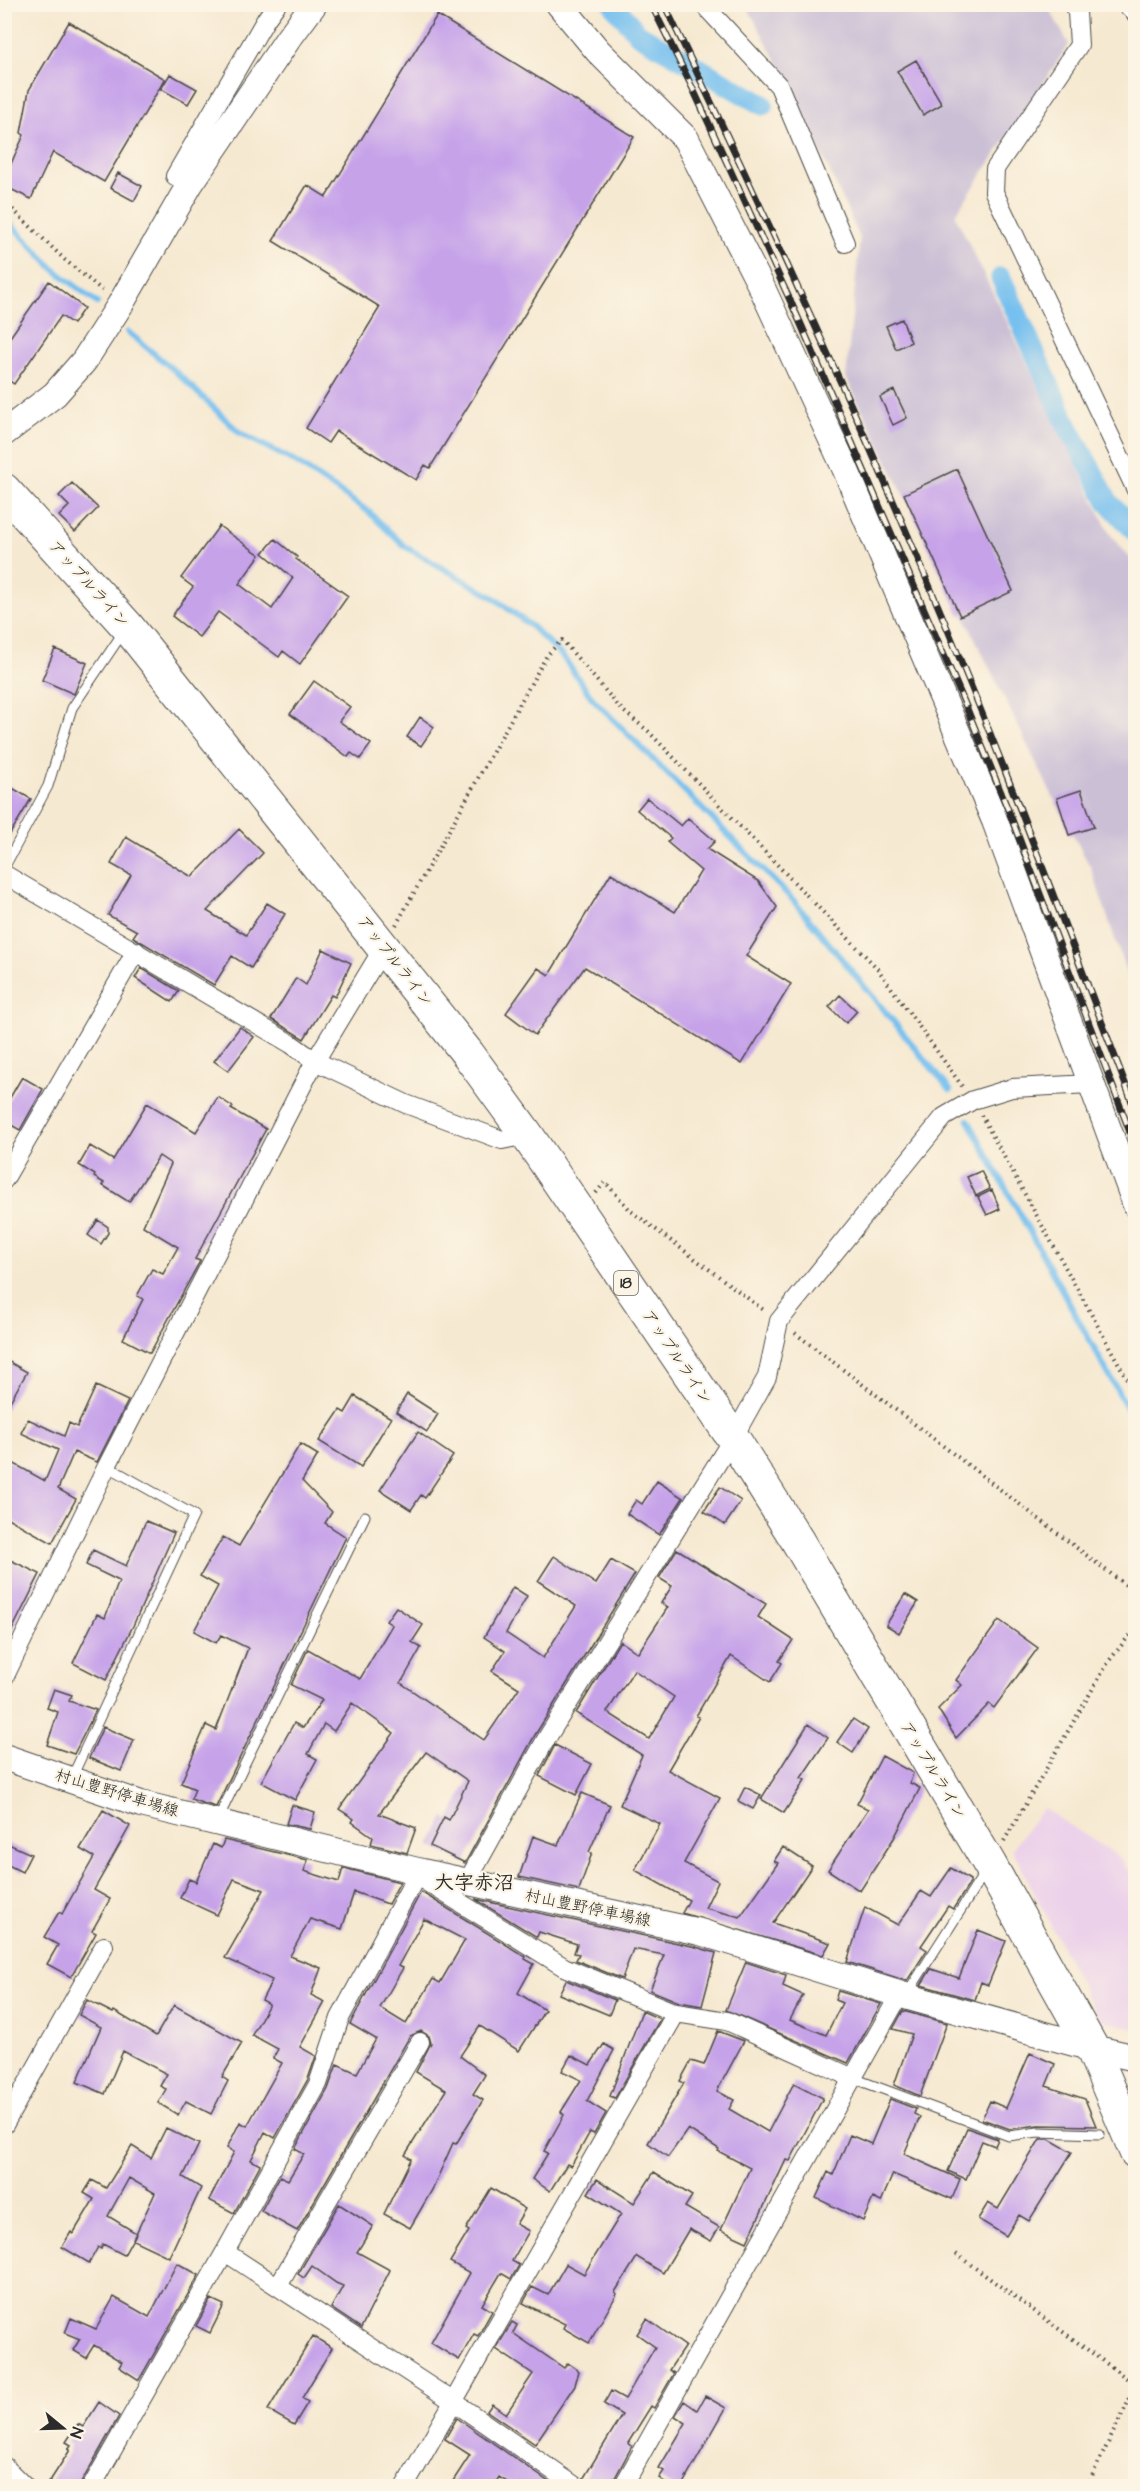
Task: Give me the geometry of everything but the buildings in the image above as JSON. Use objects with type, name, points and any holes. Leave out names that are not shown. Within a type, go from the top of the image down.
[{"type":"highway","name":"アップルライン","points":[[4,490],[127,626],[384,947],[468,1054],[527,1135],[733,1438],[797,1540],[990,1865],[1092,2048],[1136,2152]]},
{"type":"street","points":[[190,184],[175,176],[266,19],[277,4]]},
{"type":"street","points":[[4,433],[56,394],[84,361],[120,305],[190,184],[314,4]]},
{"type":"street","points":[[560,4],[598,51],[686,139],[763,290],[845,468],[995,821],[1136,1205]]},
{"type":"street","points":[[703,4],[779,86],[845,243]]},
{"type":"street","points":[[1072,4],[1077,12],[1079,45],[995,169],[994,192],[1136,490]]},
{"type":"street","points":[[1126,4],[1136,14]]},
{"type":"street","points":[[4,874],[291,1044],[315,1061],[406,1104],[502,1140],[527,1135]]},
{"type":"street","points":[[4,1678],[107,1466],[315,1061],[384,947]]},
{"type":"street","points":[[4,1180],[136,951]]},
{"type":"street","points":[[467,1882],[545,1741],[733,1438],[767,1377],[779,1320],[944,1117],[973,1100],[1012,1088],[1091,1084]]},
{"type":"street","name":"村山豊野停車場線","points":[[4,1757],[141,1804],[217,1821],[411,1871],[700,1932],[903,1995],[1092,2048],[1136,2058]]},
{"type":"street","points":[[92,2487],[318,2084],[340,2019],[411,1871],[564,1967],[676,2013],[727,2021],[853,2078]]},
{"type":"street","points":[[4,2125],[104,1947]]},
{"type":"street","points":[[623,2487],[853,2078],[903,1995]]},
{"type":"street","points":[[405,2487],[676,2013]]},
{"type":"street","points":[[278,2286],[420,2042]]},
{"type":"street","points":[[225,2252],[454,2402],[575,2487]]},
{"type":"street","points":[[4,2466],[24,2487]]},
{"type":"lane","points":[[4,868],[48,786],[72,708],[127,626]]},
{"type":"lane","points":[[71,1779],[194,1515],[107,1466]]},
{"type":"lane","points":[[217,1821],[365,1516]]},
{"type":"lane","points":[[903,1995],[990,1865]]},
{"type":"lane","points":[[853,2078],[1009,2136],[1038,2132],[1100,2134]]},
{"type":"path","points":[[4,201],[65,260],[120,305]]},
{"type":"path","points":[[384,947],[547,655],[562,640],[622,710],[648,731],[877,968],[973,1100],[1136,1395]]},
{"type":"path","points":[[579,1212],[605,1182],[631,1211],[779,1320],[1136,1593]]},
{"type":"path","points":[[990,1865],[1109,1661],[1136,1627]]},
{"type":"path","points":[[956,2254],[1136,2385],[1087,2487]]},
{"type":"shaded area","points":[[746,5],[1047,5],[1069,44],[955,215],[1110,534],[1135,564],[1135,998],[1091,868],[1058,807],[846,377],[860,238],[791,86]]},
{"type":"shaded area","points":[[1043,1808],[1118,1856],[1135,1880],[1135,2029],[1102,2020],[1095,2012],[1012,1849]]},
{"type":"waterway","points":[[613,4],[638,34],[763,105]]},
{"type":"waterway","points":[[4,217],[55,270],[97,303]]},
{"type":"waterway","points":[[1001,278],[1068,427],[1109,503],[1136,532]]},
{"type":"waterway","points":[[128,332],[175,371],[240,433],[294,461],[369,512],[404,546],[493,597],[532,627],[563,657],[592,698],[793,900],[950,1090]]},
{"type":"waterway","points":[[968,1120],[1136,1424]]},
{"type":"railway","points":[[651,4],[694,91],[800,322],[965,704],[1011,817],[1136,1148]]},
{"type":"railway","points":[[664,4],[796,284],[921,566],[1058,906],[1136,1112]]},
{"type":"district","name":"大字赤沼","points":[[474,1883]]}]
